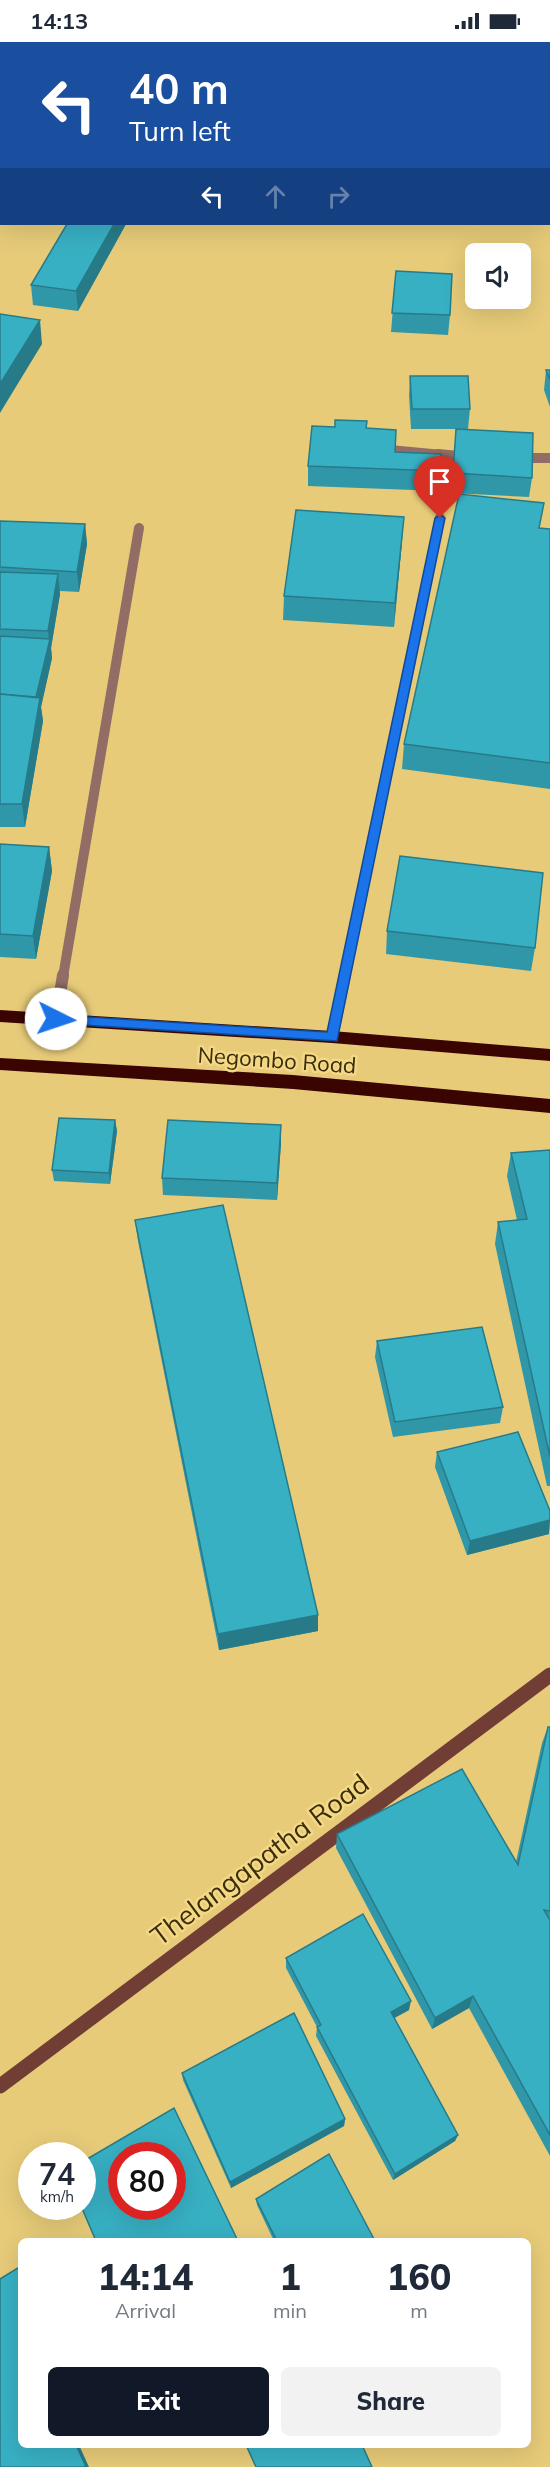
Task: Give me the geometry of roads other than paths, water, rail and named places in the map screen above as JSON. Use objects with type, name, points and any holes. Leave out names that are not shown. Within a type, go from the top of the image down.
[{"type":"highway","name":"Negombo Road","points":[[0,1016],[332,1037],[550,1055]]},
{"type":"highway","name":"Negombo Road","points":[[0,1064],[293,1082],[550,1106]]},
{"type":"street","points":[[368,447],[484,458]]},
{"type":"street","points":[[506,458],[550,458]]},
{"type":"street","points":[[332,1037],[440,518]]},
{"type":"street","points":[[56,1019],[139,528]]},
{"type":"street","name":"Thelangapatha Road","points":[[0,2086],[550,1675]]}]
